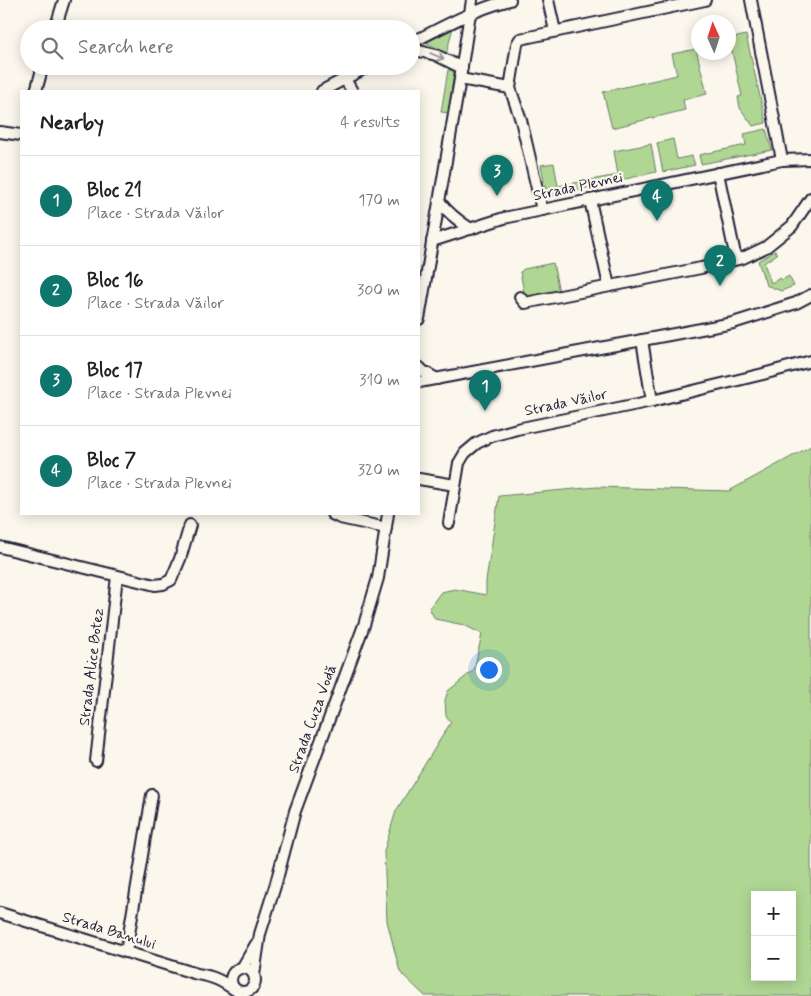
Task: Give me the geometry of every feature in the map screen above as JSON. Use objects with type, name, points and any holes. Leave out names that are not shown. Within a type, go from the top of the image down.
[{"type":"street","points":[[58,20],[64,0]]},
{"type":"street","points":[[420,297],[439,202],[472,0]]},
{"type":"street","points":[[420,38],[469,13],[510,0]]},
{"type":"street","points":[[548,0],[555,31]]},
{"type":"street","points":[[542,210],[521,120],[510,88],[520,40],[705,0]]},
{"type":"street","points":[[751,0],[782,160]]},
{"type":"street","points":[[420,50],[436,54],[462,68]]},
{"type":"street","points":[[36,90],[41,75]]},
{"type":"street","points":[[324,90],[350,75]]},
{"type":"street","points":[[345,79],[351,90]]},
{"type":"street","points":[[460,79],[510,88]]},
{"type":"street","points":[[0,132],[20,135]]},
{"type":"street","name":"Strada Plevnei","points":[[432,241],[504,218],[782,160],[811,159]]},
{"type":"street","points":[[718,173],[736,259]]},
{"type":"street","points":[[520,297],[525,303],[743,258],[766,247],[792,226],[811,198]]},
{"type":"street","points":[[590,200],[609,286]]},
{"type":"street","points":[[439,202],[458,222],[471,229]]},
{"type":"street","points":[[420,382],[733,323],[796,303],[811,294]]},
{"type":"street","points":[[642,340],[652,401]]},
{"type":"street","name":"Strada Văilor","points":[[449,523],[459,463],[464,453],[477,443],[492,436],[652,401],[811,361]]},
{"type":"street","points":[[420,368],[437,379]]},
{"type":"street","points":[[420,479],[455,485]]},
{"type":"street","points":[[334,515],[386,528]]},
{"type":"street","name":"Strada Cuza Vodă","points":[[254,975],[260,934],[295,811],[364,625],[378,578],[388,515]]},
{"type":"street","points":[[0,547],[156,585],[171,580],[190,525]]},
{"type":"street","name":"Strada Alice Botez","points":[[96,761],[117,576]]},
{"type":"street","points":[[126,952],[152,795]]},
{"type":"street","name":"Strada Banului","points":[[0,913],[197,974],[209,976],[222,981],[240,993]]},
{"type":"street","name":"Strada Cuza Vodă","points":[[242,968],[260,934]]},
{"type":"street","points":[[242,968],[249,970],[254,975],[255,991],[240,993],[231,982],[233,974],[242,968]]},
{"type":"street","name":"Strada Banului","points":[[209,976],[233,974]]},
{"type":"green space","points":[[453,27],[446,55],[441,50],[427,43],[427,39]]},
{"type":"green space","points":[[746,35],[766,123],[753,126],[740,108],[738,97],[742,96],[734,60],[736,60],[736,37]]},
{"type":"green space","points":[[691,50],[691,60],[699,60],[707,94],[683,100],[685,110],[612,128],[603,92],[677,75],[672,54]]},
{"type":"green space","points":[[448,70],[453,70],[454,74],[448,113],[441,112]]},
{"type":"green space","points":[[766,129],[772,150],[701,164],[699,155],[746,145],[744,134]]},
{"type":"green space","points":[[673,139],[677,159],[692,156],[695,165],[663,172],[657,143]]},
{"type":"green space","points":[[651,144],[656,172],[547,197],[541,165],[554,163],[558,186],[618,175],[614,151]]},
{"type":"green space","points":[[775,251],[777,254],[764,263],[771,283],[789,276],[794,286],[781,291],[766,285],[758,261]]},
{"type":"green space","points":[[553,263],[559,292],[529,299],[525,297],[520,272],[524,269]]},
{"type":"green space","points":[[811,446],[811,996],[425,996],[400,972],[387,921],[384,851],[396,811],[451,722],[446,716],[445,700],[448,691],[474,670],[482,634],[464,625],[435,619],[429,608],[441,592],[455,589],[486,595],[486,581],[499,496],[597,487],[729,491]]},
{"type":"place","name":"Bloc 17","points":[[497,196]]},
{"type":"place","name":"Bloc 7","points":[[657,221]]},
{"type":"place","name":"Bloc 16","points":[[720,286]]},
{"type":"place","name":"Bloc 21","points":[[485,411]]}]
